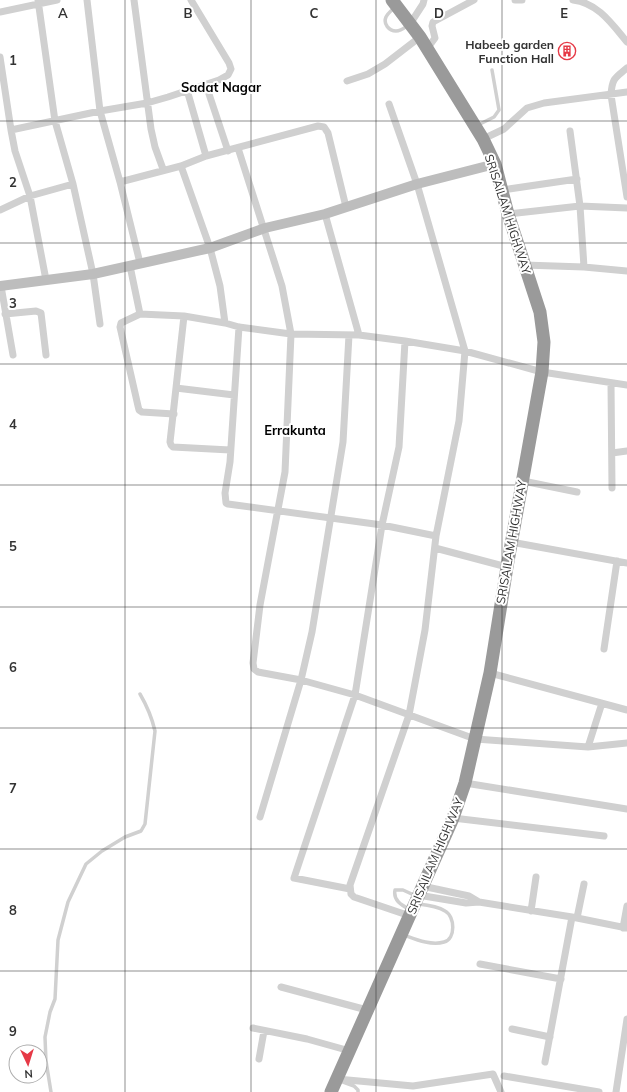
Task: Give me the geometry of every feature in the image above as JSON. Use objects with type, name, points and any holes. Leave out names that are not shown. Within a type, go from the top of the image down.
[{"type":"highway","name":"SRISAILAM HIGHWAY","points":[[331,1092],[452,818],[465,783],[490,673],[506,567],[542,372],[544,342],[540,312],[508,214],[495,164],[483,139],[420,37],[394,3]]},
{"type":"street","points":[[0,12],[39,2],[57,0]]},
{"type":"street","points":[[87,0],[100,111],[120,182],[135,264],[140,314]]},
{"type":"street","points":[[134,0],[147,103],[155,147],[164,170]]},
{"type":"street","points":[[10,130],[100,111],[147,103],[206,85],[228,75],[231,69],[226,57],[191,0]]},
{"type":"street","points":[[410,24],[424,0]]},
{"type":"street","points":[[427,49],[435,38],[432,26],[433,22],[474,0]]},
{"type":"street","points":[[514,0],[522,0]]},
{"type":"street","points":[[573,0],[593,6],[627,42]]},
{"type":"street","points":[[39,2],[55,121],[73,184],[93,274],[100,324]]},
{"type":"street","points":[[347,81],[368,74],[385,64],[420,37]]},
{"type":"street","points":[[0,57],[4,108],[15,151],[30,196],[46,280]]},
{"type":"street","points":[[627,68],[616,76],[612,84],[611,95],[627,197]]},
{"type":"street","points":[[206,85],[228,151]]},
{"type":"street","points":[[187,90],[206,156]]},
{"type":"street","points":[[483,139],[504,129],[527,108],[544,103],[627,92]]},
{"type":"street","points":[[389,104],[417,184],[465,351],[459,421],[436,536],[425,630],[409,715],[350,885],[351,894],[354,897],[416,901],[466,903],[479,902],[625,928],[627,906]]},
{"type":"street","points":[[120,182],[180,166],[206,156],[312,127],[324,127],[328,133],[346,207]]},
{"type":"street","points":[[570,131],[580,206],[584,267]]},
{"type":"street","points":[[238,148],[265,228],[282,286],[291,334],[285,472],[260,605],[253,666],[254,669],[258,672],[301,680],[355,695],[475,739],[588,747],[627,743]]},
{"type":"street","points":[[13,355],[1,286],[93,274],[210,248],[265,228],[325,214],[417,184],[495,164]]},
{"type":"street","points":[[180,166],[210,248],[220,286],[225,323]]},
{"type":"street","points":[[502,190],[577,179]]},
{"type":"street","points":[[0,210],[30,196],[73,184]]},
{"type":"street","points":[[508,214],[580,206],[627,208]]},
{"type":"street","points":[[325,214],[359,335]]},
{"type":"street","points":[[524,265],[584,267],[627,271]]},
{"type":"street","points":[[5,314],[36,311],[41,313],[46,355]]},
{"type":"street","points":[[174,414],[142,412],[138,406],[120,327],[121,323],[126,319],[140,314],[184,316],[239,327],[291,334],[359,335],[405,341],[465,351],[542,372],[627,385]]},
{"type":"street","points":[[184,316],[170,442],[171,445],[174,447],[230,450]]},
{"type":"street","points":[[239,327],[230,462],[225,493],[226,502],[228,504],[382,525],[436,536]]},
{"type":"street","points":[[260,817],[301,680],[312,632],[343,442],[349,335]]},
{"type":"street","points":[[350,889],[294,878],[355,695],[382,525],[398,447],[405,341]]},
{"type":"street","points":[[611,383],[612,488]]},
{"type":"street","points":[[176,388],[234,395]]},
{"type":"street","points":[[612,453],[627,451]]},
{"type":"street","points":[[523,481],[577,492]]},
{"type":"street","points":[[511,542],[627,563]]},
{"type":"street","points":[[435,548],[506,567]]},
{"type":"street","points":[[604,648],[617,562]]},
{"type":"street","points":[[490,673],[627,710]]},
{"type":"street","points":[[588,747],[602,703]]},
{"type":"street","points":[[465,783],[627,807]]},
{"type":"street","points":[[452,818],[604,836]]},
{"type":"street","points":[[531,911],[536,877]]},
{"type":"street","points":[[545,1062],[561,978],[584,884]]},
{"type":"street","points":[[480,964],[561,978]]},
{"type":"street","points":[[281,987],[367,1010]]},
{"type":"street","points":[[616,1092],[627,1019]]},
{"type":"street","points":[[253,1028],[307,1039],[350,1051]]},
{"type":"street","points":[[512,1029],[550,1037]]},
{"type":"street","points":[[259,1058],[264,1031]]},
{"type":"street","points":[[337,1079],[413,1089],[494,1074],[501,1092]]},
{"type":"street","points":[[504,1076],[577,1090],[599,1092]]},
{"type":"lane","points":[[394,3],[387,14],[385,21],[387,27],[396,31],[401,30],[410,24]]},
{"type":"lane","points":[[475,126],[494,117],[499,110],[492,70]]},
{"type":"lane","points":[[51,1092],[46,1061],[45,1037],[50,1012],[55,999],[58,940],[68,902],[86,864],[102,851],[126,837],[141,831],[145,824],[155,731],[150,714],[140,694]]},
{"type":"lane","points":[[401,934],[415,939],[438,943],[447,941],[451,936],[451,916],[447,911],[416,901],[397,901],[394,894],[395,890],[403,890],[416,901]]},
{"type":"lane","points":[[337,1079],[354,1086],[358,1092]]},
{"type":"place","name":"Habeeb garden Function Hall","points":[[567,51]]},
{"type":"district","name":"Sadat Nagar","points":[[221,87]]},
{"type":"district","name":"Errakunta","points":[[295,430]]}]
